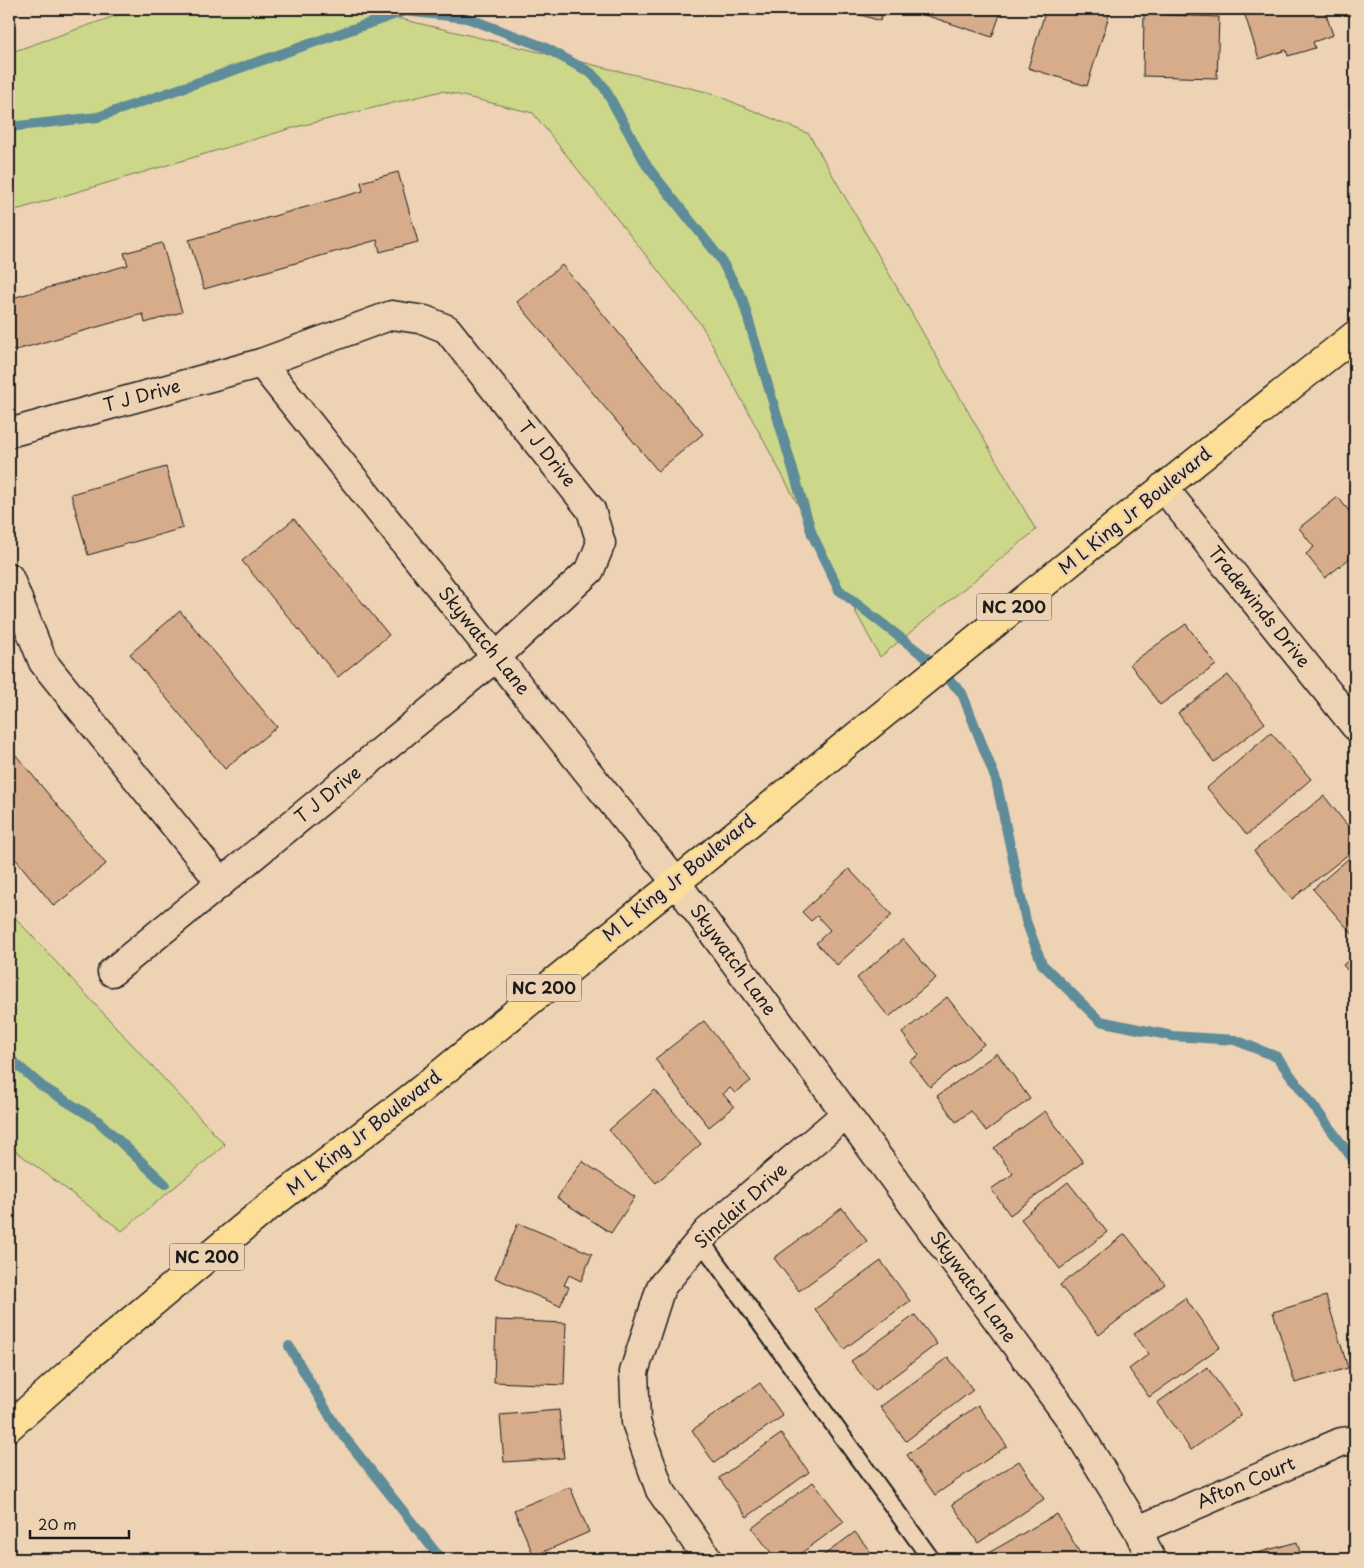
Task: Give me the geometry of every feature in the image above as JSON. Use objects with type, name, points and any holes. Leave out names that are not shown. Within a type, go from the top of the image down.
[{"type":"main road","name":"M L King Jr Boulevard","points":[[9,1427],[85,1358],[262,1212],[413,1096],[675,881],[1163,487],[1355,335]]},
{"type":"street","name":"T J Drive","points":[[9,433],[261,363],[392,316],[425,320],[447,330],[591,510],[601,543],[590,570],[496,657],[112,972]]},
{"type":"street","name":"Skywatch Lane","points":[[261,363],[675,881],[1071,1420],[1138,1530],[1152,1559]]},
{"type":"street","name":"Tradewinds Drive","points":[[1163,487],[1355,726]]},
{"type":"street","points":[[9,577],[43,662],[221,882]]},
{"type":"street","name":"Sinclair Drive","points":[[708,1559],[660,1490],[636,1422],[634,1372],[662,1287],[700,1240],[708,1231],[846,1114]]},
{"type":"street","name":"Afton Court","points":[[1138,1530],[1341,1442],[1355,1440]]},
{"type":"lane","points":[[700,1240],[931,1559]]},
{"type":"green space","points":[[135,9],[359,9],[711,93],[809,134],[1036,530],[880,657],[702,326],[533,113],[442,91],[296,127],[9,212],[9,53]]},
{"type":"green space","points":[[9,911],[225,1145],[122,1231],[9,1146]]},
{"type":"building","points":[[843,9],[884,9],[880,21]]},
{"type":"building","points":[[927,9],[1002,9],[992,37],[925,15]]},
{"type":"building","points":[[1046,9],[1111,9],[1087,86],[1028,68]]},
{"type":"building","points":[[1243,9],[1324,9],[1333,35],[1313,42],[1315,48],[1288,56],[1286,50],[1259,59]]},
{"type":"building","points":[[1144,14],[1219,17],[1217,78],[1143,76]]},
{"type":"building","points":[[398,172],[418,242],[380,252],[377,240],[204,289],[189,240],[363,191],[361,182]]},
{"type":"building","points":[[162,243],[182,312],[145,323],[143,314],[9,352],[9,299],[128,265],[124,253]]},
{"type":"building","points":[[562,265],[703,434],[658,471],[517,302]]},
{"type":"building","points":[[166,467],[183,528],[88,555],[71,494]]},
{"type":"building","points":[[1338,497],[1355,519],[1355,554],[1325,578],[1306,554],[1314,547],[1299,528]]},
{"type":"building","points":[[294,519],[389,635],[338,677],[242,561]]},
{"type":"building","points":[[180,611],[277,727],[225,769],[130,654]]},
{"type":"building","points":[[1186,624],[1216,665],[1160,705],[1130,664]]},
{"type":"building","points":[[1228,675],[1265,723],[1214,762],[1178,713]]},
{"type":"building","points":[[1271,733],[1311,779],[1247,835],[1207,788]]},
{"type":"building","points":[[10,748],[106,864],[54,906],[9,851]]},
{"type":"building","points":[[1324,796],[1355,835],[1355,849],[1292,899],[1254,851]]},
{"type":"building","points":[[1355,853],[1355,937],[1313,889]]},
{"type":"building","points":[[849,869],[892,915],[837,965],[816,943],[830,930],[817,916],[811,921],[802,912]]},
{"type":"building","points":[[903,939],[936,978],[889,1017],[857,978]]},
{"type":"building","points":[[1355,955],[1355,979],[1343,965]]},
{"type":"building","points":[[947,997],[984,1044],[930,1087],[910,1061],[919,1055],[902,1033]]},
{"type":"building","points":[[704,1021],[751,1081],[735,1093],[730,1088],[723,1094],[734,1107],[709,1127],[655,1059]]},
{"type":"building","points":[[997,1053],[1030,1099],[986,1131],[971,1111],[956,1122],[937,1096]]},
{"type":"building","points":[[655,1090],[701,1144],[656,1183],[609,1130]]},
{"type":"building","points":[[1045,1111],[1083,1162],[1010,1215],[991,1189],[1013,1174],[994,1148]]},
{"type":"building","points":[[582,1161],[635,1197],[611,1233],[557,1198]]},
{"type":"building","points":[[1068,1182],[1107,1232],[1060,1269],[1021,1219]]},
{"type":"building","points":[[842,1208],[867,1241],[799,1291],[774,1258]]},
{"type":"building","points":[[518,1223],[592,1254],[581,1281],[569,1275],[564,1285],[569,1287],[560,1306],[495,1278]]},
{"type":"building","points":[[1125,1234],[1165,1284],[1099,1335],[1060,1285]]},
{"type":"building","points":[[881,1261],[910,1301],[844,1349],[815,1309]]},
{"type":"building","points":[[1326,1296],[1348,1368],[1295,1383],[1273,1312]]},
{"type":"building","points":[[1185,1298],[1220,1347],[1149,1397],[1129,1369],[1149,1354],[1134,1334]]},
{"type":"building","points":[[915,1315],[937,1344],[874,1391],[851,1361]]},
{"type":"building","points":[[496,1320],[566,1323],[564,1385],[494,1382]]},
{"type":"building","points":[[948,1357],[973,1390],[906,1441],[880,1407]]},
{"type":"building","points":[[1207,1367],[1241,1415],[1191,1450],[1157,1403]]},
{"type":"building","points":[[760,1383],[783,1416],[714,1463],[692,1430]]},
{"type":"building","points":[[978,1405],[1007,1446],[935,1495],[907,1455]]},
{"type":"building","points":[[559,1410],[564,1458],[504,1462],[500,1415]]},
{"type":"building","points":[[781,1434],[809,1472],[747,1517],[719,1478]]},
{"type":"building","points":[[1019,1461],[1044,1499],[978,1543],[952,1504]]},
{"type":"building","points":[[813,1482],[844,1522],[793,1559],[776,1559],[752,1528]]},
{"type":"building","points":[[570,1487],[589,1532],[534,1556],[514,1510]]},
{"type":"building","points":[[1057,1514],[1081,1555],[1072,1559],[984,1559],[983,1556]]},
{"type":"building","points":[[855,1532],[876,1559],[819,1559]]},
{"type":"building","points":[[1297,1542],[1302,1559],[1239,1559],[1239,1558]]},
{"type":"waterway","points":[[9,127],[98,117],[405,11],[467,18],[544,47],[591,73],[604,87],[647,166],[720,258],[742,298],[812,534],[839,590],[933,663],[962,693],[996,780],[1026,921],[1042,964],[1100,1021],[1172,1036],[1235,1040],[1277,1057],[1355,1162]]},
{"type":"waterway","points":[[9,1058],[43,1087],[97,1120],[165,1184]]},
{"type":"waterway","points":[[289,1346],[335,1425],[441,1559]]}]
